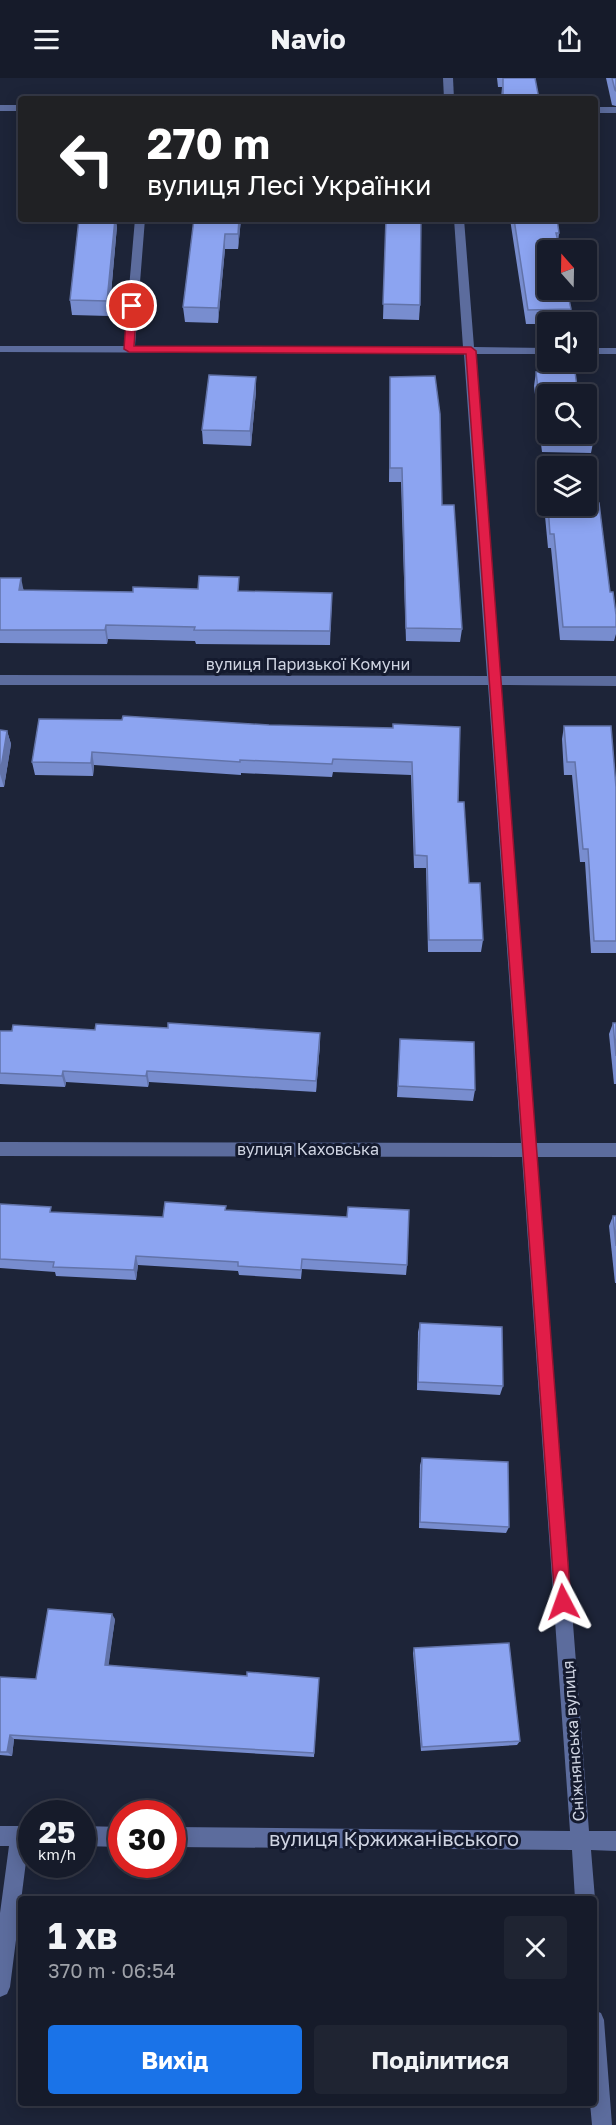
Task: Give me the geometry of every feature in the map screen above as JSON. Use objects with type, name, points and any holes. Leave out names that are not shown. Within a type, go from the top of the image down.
[{"type":"street","points":[[448,78],[449,96]]},
{"type":"street","points":[[0,108],[18,108]]},
{"type":"street","points":[[598,110],[616,110]]},
{"type":"street","points":[[129,349],[140,222]]},
{"type":"street","name":"Сніжнянська вулиця","points":[[459,222],[471,351],[585,1896]]},
{"type":"street","points":[[0,349],[537,351]]},
{"type":"street","points":[[597,351],[616,351]]},
{"type":"street","name":"вулиця Паризької Комуни","points":[[0,680],[616,681]]},
{"type":"street","name":"вулиця Каховська","points":[[0,1149],[616,1150]]},
{"type":"street","points":[[0,1836],[18,1836]]},
{"type":"street","name":"вулиця Кржижанівського","points":[[186,1837],[616,1841]]},
{"type":"street","points":[[0,1987],[19,1878]]},
{"type":"street","points":[[597,2059],[602,2125]]},
{"type":"building","points":[[503,78],[535,78],[538,96],[503,96]]},
{"type":"building","points":[[612,78],[616,78],[616,91],[615,90]]},
{"type":"building","points":[[79,222],[115,222],[107,301],[70,300]]},
{"type":"building","points":[[194,222],[239,222],[238,234],[225,234],[218,308],[183,307]]},
{"type":"building","points":[[386,222],[421,222],[420,305],[383,304]]},
{"type":"building","points":[[514,222],[557,222],[558,240],[537,240],[537,300],[569,300],[571,309],[528,310]]},
{"type":"building","points":[[536,372],[575,372],[577,384],[537,384]]},
{"type":"building","points":[[209,375],[256,377],[250,431],[202,430]]},
{"type":"building","points":[[435,376],[440,414],[442,505],[454,505],[462,629],[406,628],[402,468],[390,468],[390,377]]},
{"type":"building","points":[[597,503],[599,503],[616,627],[563,627],[554,534],[550,534],[549,516],[597,516]]},
{"type":"building","points":[[199,576],[239,577],[238,591],[332,593],[330,631],[194,630],[195,627],[106,625],[105,630],[0,630],[0,578],[21,578],[19,590],[133,592],[133,587],[198,589]]},
{"type":"building","points":[[123,716],[269,725],[393,728],[393,724],[460,727],[458,802],[464,802],[469,883],[480,883],[483,940],[429,940],[427,856],[415,855],[412,762],[333,759],[332,764],[240,760],[240,762],[92,752],[91,763],[32,762],[39,719],[122,720]]},
{"type":"building","points":[[564,726],[611,726],[616,787],[616,941],[594,941],[588,849],[583,849],[575,762],[567,762]]},
{"type":"building","points":[[0,730],[7,731],[0,774]]},
{"type":"building","points":[[168,1023],[320,1033],[316,1081],[147,1071],[146,1076],[63,1071],[62,1076],[0,1073],[0,1031],[12,1031],[13,1025],[95,1030],[96,1024],[168,1028]]},
{"type":"building","points":[[613,1023],[616,1023],[616,1056]]},
{"type":"building","points":[[400,1039],[474,1042],[475,1090],[398,1086]]},
{"type":"building","points":[[165,1202],[226,1206],[225,1210],[347,1217],[348,1207],[409,1210],[407,1265],[302,1259],[301,1270],[238,1266],[238,1262],[136,1256],[134,1270],[53,1267],[54,1262],[0,1259],[0,1204],[51,1207],[50,1212],[163,1217]]},
{"type":"building","points":[[613,1216],[616,1216],[616,1246]]},
{"type":"building","points":[[420,1323],[502,1327],[503,1386],[418,1382]]},
{"type":"building","points":[[422,1458],[508,1462],[509,1527],[420,1522]]},
{"type":"building","points":[[48,1609],[112,1614],[105,1665],[247,1676],[247,1672],[319,1678],[314,1753],[10,1735],[7,1752],[0,1752],[0,1677],[36,1679]]},
{"type":"building","points":[[509,1643],[520,1741],[422,1747],[414,1648]]},
{"type":"route","points":[[132,306],[129,349],[471,351],[563,1602]]}]
